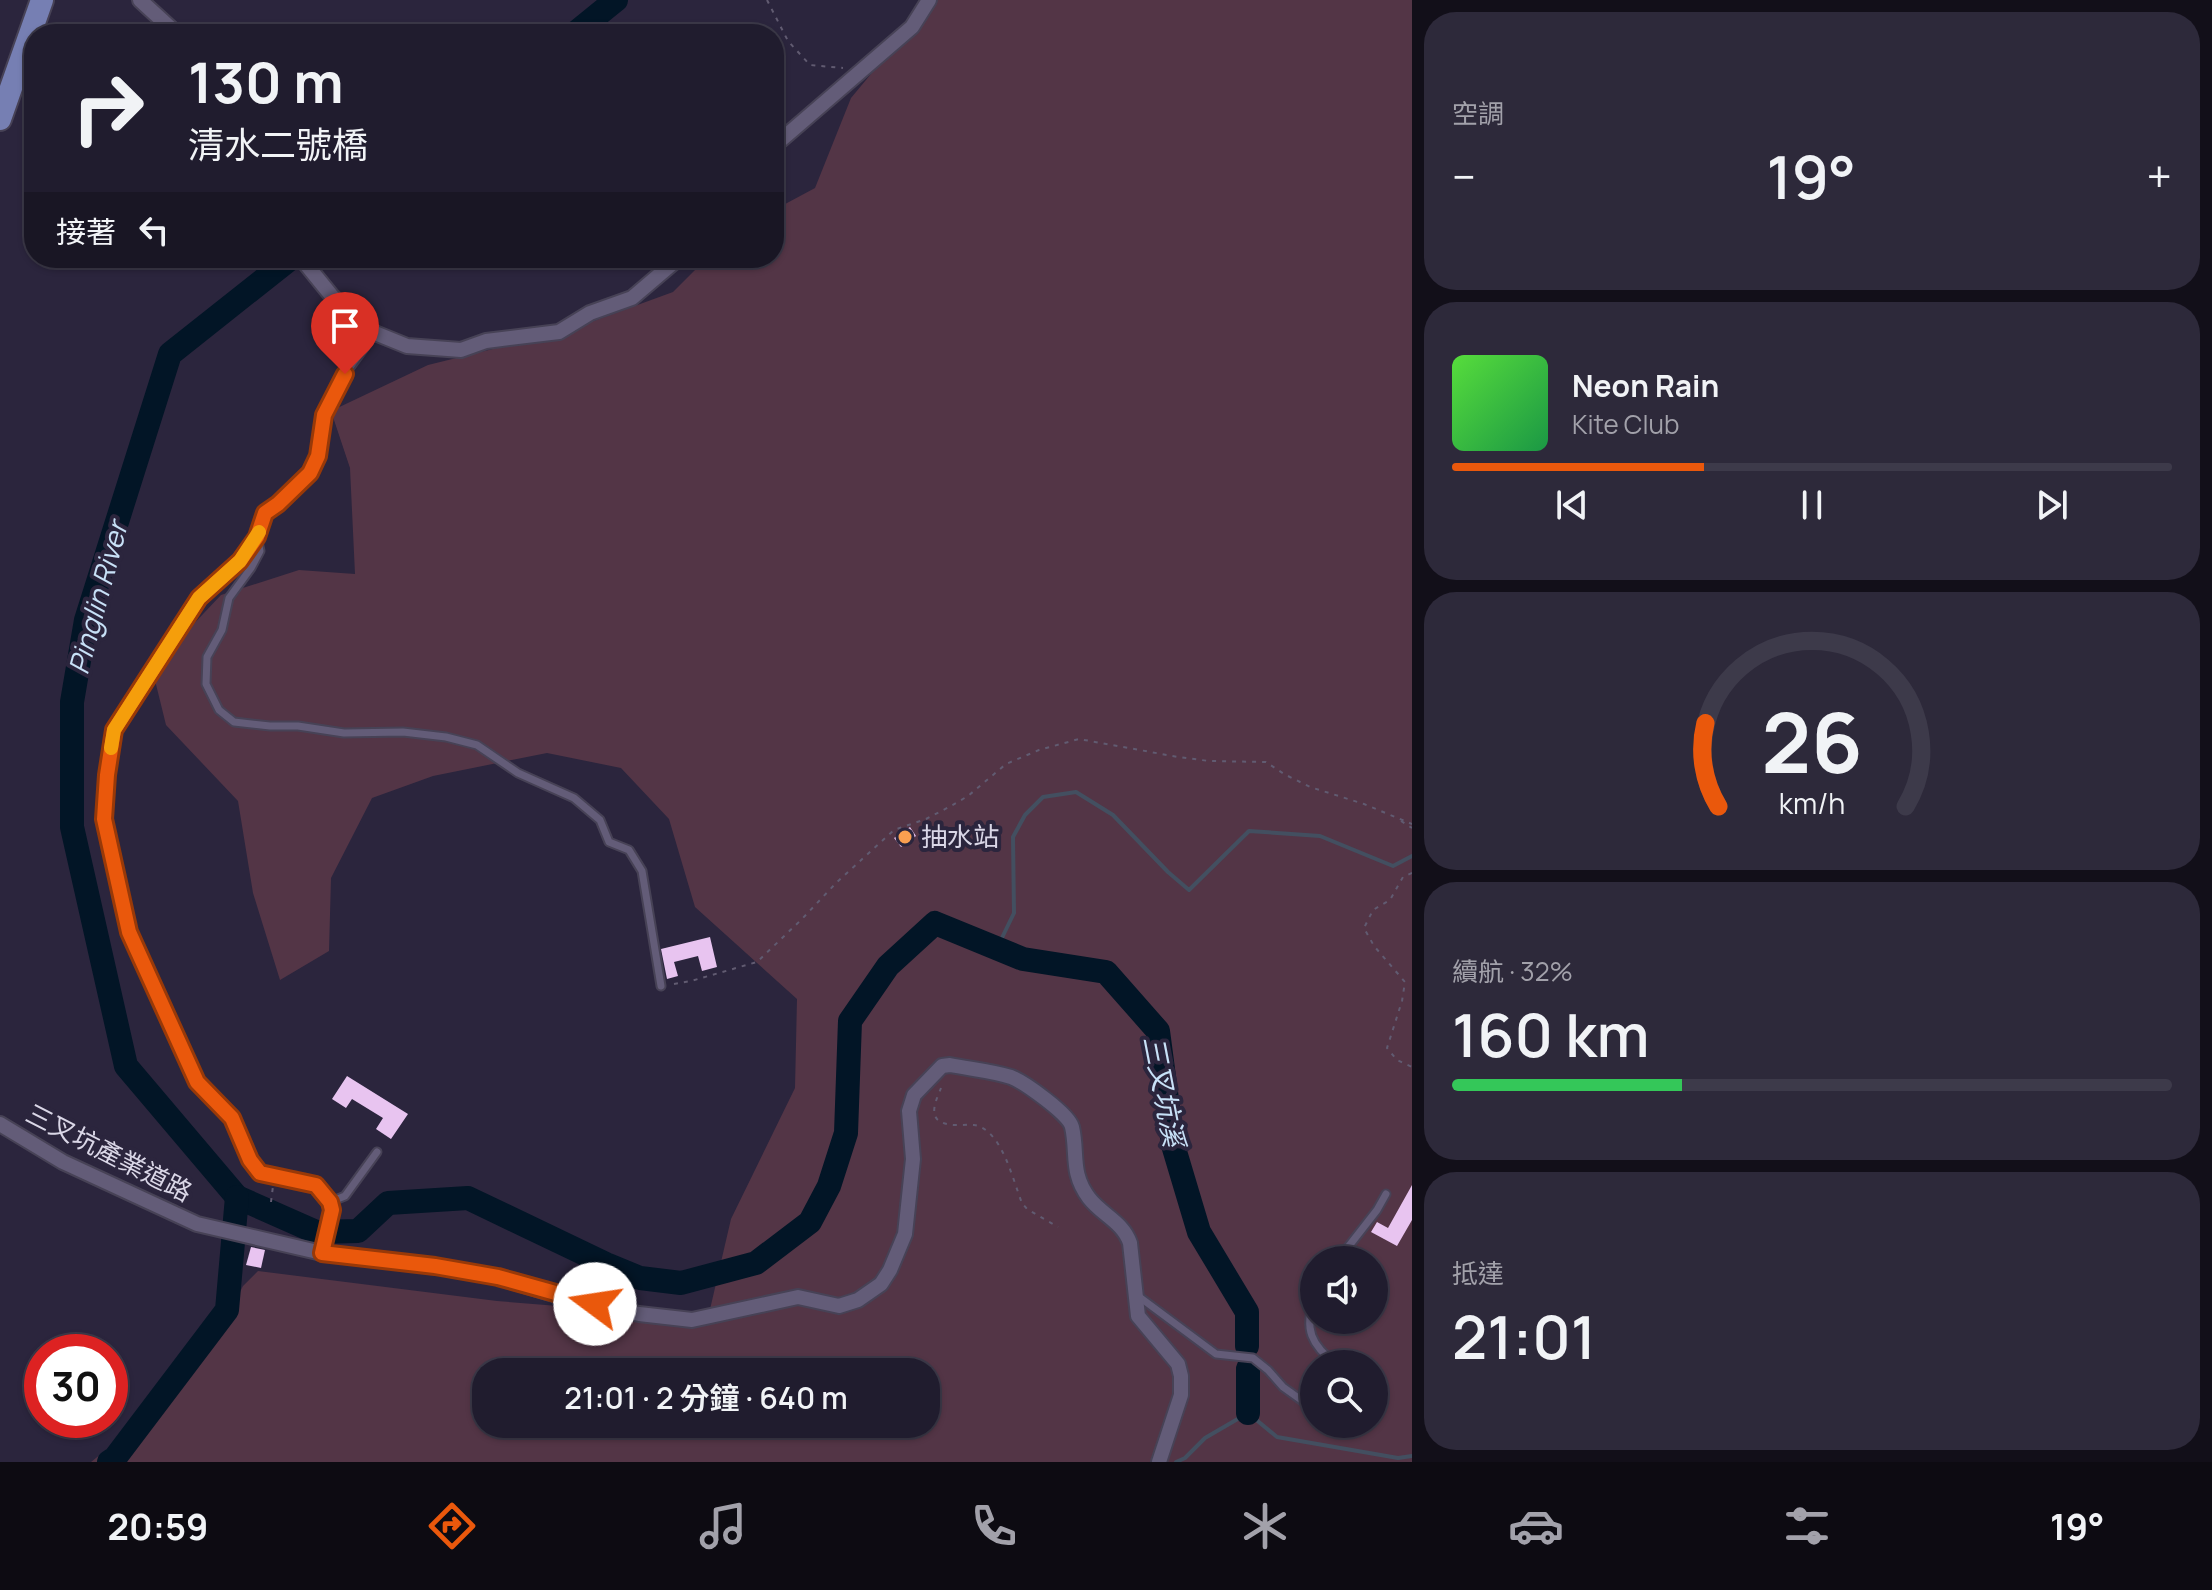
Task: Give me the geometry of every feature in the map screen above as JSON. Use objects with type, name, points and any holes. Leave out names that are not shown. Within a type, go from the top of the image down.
[{"type":"main road","points":[[34,24],[42,0]]},
{"type":"main road","points":[[0,119],[24,51]]},
{"type":"street","points":[[140,0],[166,24]]},
{"type":"street","points":[[784,137],[912,27],[929,0]]},
{"type":"street","points":[[308,268],[355,320],[375,333],[407,346],[461,350],[486,341],[559,332],[590,313],[632,298],[667,268]]},
{"type":"street","points":[[322,1253],[498,1277],[573,1300],[639,1314],[692,1320],[798,1297],[839,1306],[851,1303],[881,1284],[905,1234],[913,1159],[909,1111],[914,1095],[942,1066],[1012,1078],[1069,1118],[1074,1166],[1083,1187],[1089,1199],[1126,1233],[1130,1243],[1138,1316],[1178,1364],[1181,1395],[1159,1462]]},
{"type":"street","name":"三叉坑產業道路","points":[[0,1124],[63,1162],[197,1224],[322,1253]]},
{"type":"lane","points":[[331,1206],[316,1185],[260,1173],[250,1160],[232,1118],[197,1082],[129,932],[104,819],[114,730],[199,598],[240,561],[257,537],[265,513],[310,473],[318,456],[324,415],[345,374],[375,333]]},
{"type":"lane","points":[[257,537],[260,551],[229,598],[222,630],[207,657],[206,684],[219,710],[234,722],[258,725],[298,726],[344,733],[403,732],[446,737],[477,745],[518,773],[574,798],[600,820],[609,842],[629,850],[642,871],[661,986]]},
{"type":"lane","points":[[322,1253],[331,1206],[345,1196],[377,1152]]},
{"type":"lane","points":[[1349,1246],[1386,1194]]},
{"type":"lane","points":[[1136,1294],[1216,1354],[1253,1358],[1300,1399]]},
{"type":"path","points":[[767,0],[779,24]]},
{"type":"path","points":[[784,33],[810,65],[864,68]]},
{"type":"path","points":[[661,986],[691,981],[757,962],[894,830],[926,819],[968,796],[1006,764],[1039,750],[1079,739],[1209,761],[1266,762],[1296,781],[1364,804],[1412,826]]},
{"type":"path","points":[[1412,873],[1403,877],[1390,900],[1373,910],[1364,928],[1374,946],[1405,982],[1387,1048],[1397,1060],[1412,1067]]},
{"type":"path","points":[[950,1065],[935,1105],[937,1119],[951,1125],[984,1128],[1005,1153],[1022,1203],[1058,1227]]},
{"type":"path","points":[[271,1202],[273,1177]]},
{"type":"shaded area","points":[[929,0],[1412,0],[1412,1462],[91,1462],[121,1438],[128,1438],[128,1432],[166,1402],[218,1335],[243,1286],[258,1271],[497,1301],[708,1318],[731,1219],[795,1088],[797,999],[695,907],[669,819],[621,768],[547,753],[433,776],[372,798],[331,878],[329,951],[280,980],[253,893],[238,801],[166,725],[152,668],[221,595],[299,570],[355,574],[350,468],[331,411],[428,365],[569,330],[673,292],[697,268],[784,268],[784,205],[815,188],[851,98]]},
{"type":"building","name":"抽水站","points":[[910,827],[916,836],[901,847],[894,838]]},
{"type":"building","points":[[710,937],[717,967],[702,971],[698,956],[674,962],[678,976],[667,979],[661,949]]},
{"type":"building","points":[[347,1076],[408,1114],[391,1139],[376,1129],[383,1118],[352,1099],[346,1108],[332,1099]]},
{"type":"building","points":[[1412,1185],[1412,1220],[1397,1246],[1371,1232],[1377,1222],[1388,1228]]},
{"type":"building","points":[[251,1247],[265,1250],[261,1268],[246,1265]]},
{"type":"waterway","name":"Pinglin River","points":[[586,24],[616,0]]},
{"type":"waterway","name":"三叉坑溪","points":[[278,268],[170,354],[86,620],[72,702],[72,827],[126,1066],[237,1197],[316,1232],[358,1231],[388,1203],[468,1198],[640,1278],[681,1283],[756,1263],[810,1222],[829,1186],[846,1133],[850,1021],[888,966],[935,923],[1023,959],[1106,972],[1158,1031],[1173,1145],[1199,1232],[1247,1312],[1247,1346]]},
{"type":"waterway","points":[[997,948],[1014,913],[1013,837],[1025,815],[1043,797],[1076,792],[1113,815],[1189,890],[1249,831],[1320,836],[1393,866],[1412,856]]},
{"type":"waterway","points":[[109,1462],[227,1310],[237,1197]]},
{"type":"waterway","name":"三叉坑溪","points":[[1248,1369],[1248,1413]]},
{"type":"waterway","name":"三叉坑溪","points":[[1176,1462],[1185,1458],[1205,1438],[1248,1413],[1277,1437],[1398,1458],[1412,1456]]},
{"type":"slow traffic","points":[[111,748],[114,730],[199,598],[240,561],[259,532]]},
{"type":"place","name":"抽水站","points":[[905,837]]},
{"type":"route","points":[[345,374],[324,415],[318,456],[310,473],[265,513],[257,537],[240,561],[199,598],[114,730],[104,819],[129,932],[197,1082],[232,1118],[250,1160],[260,1173],[316,1185],[330,1202],[332,1210],[322,1253],[498,1277],[595,1304]]}]
